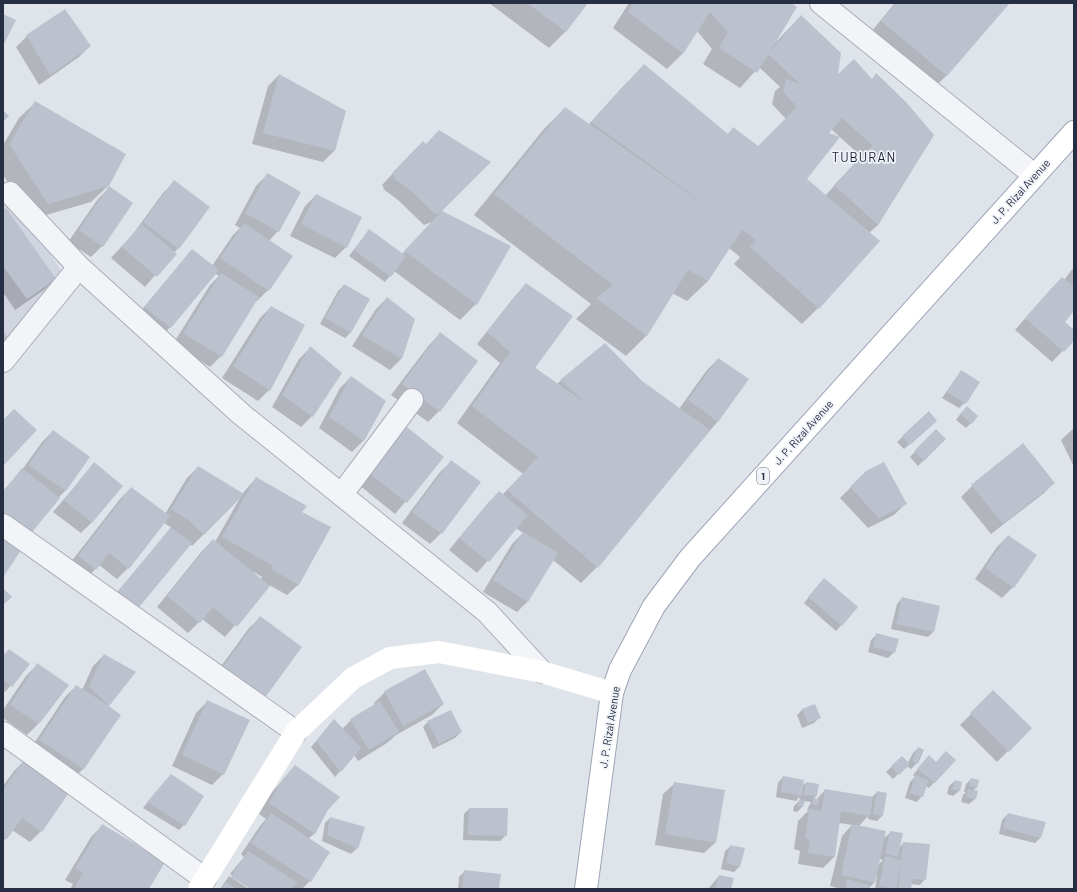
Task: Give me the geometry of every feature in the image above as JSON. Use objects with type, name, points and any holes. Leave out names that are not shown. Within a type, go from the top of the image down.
[{"type":"main road","name":"J. P. Rizal Avenue","points":[[586,889],[612,693],[620,670],[654,606],[690,558],[1074,132]]},
{"type":"main road","points":[[202,884],[296,732],[353,678],[390,658],[439,652],[542,672],[612,693]]},
{"type":"street","points":[[821,3],[1034,175]]},
{"type":"street","points":[[10,193],[78,267],[241,414],[487,612],[542,672]]},
{"type":"street","points":[[3,361],[78,267]]},
{"type":"street","points":[[342,494],[412,400]]},
{"type":"street","points":[[3,525],[296,732]]},
{"type":"street","points":[[3,733],[202,884]]},
{"type":"shaded area","points":[[3,183],[62,272],[3,350]]},
{"type":"building","points":[[527,3],[588,3],[566,32]]},
{"type":"building","points":[[634,3],[792,3],[797,7],[757,73],[719,48],[728,32],[710,12],[683,54],[628,12]]},
{"type":"building","points":[[896,3],[1010,3],[947,76],[881,21]]},
{"type":"building","points":[[65,9],[91,46],[50,75],[26,35]]},
{"type":"building","points":[[3,14],[16,20],[3,46]]},
{"type":"building","points":[[801,15],[841,53],[838,74],[854,59],[872,79],[876,73],[906,102],[934,135],[878,225],[834,185],[872,146],[879,137],[872,145],[842,118],[829,133],[840,137],[807,179],[880,241],[819,309],[750,247],[756,240],[742,230],[708,281],[688,270],[647,336],[596,298],[613,285],[494,194],[565,107],[728,221],[591,122],[644,64],[728,134],[733,127],[758,146],[797,107],[783,92],[786,79],[800,84],[768,54]]},
{"type":"building","points":[[279,74],[346,111],[335,151],[263,133]]},
{"type":"building","points":[[35,101],[126,154],[109,186],[48,204],[9,144]]},
{"type":"building","points":[[3,110],[9,116],[3,122]]},
{"type":"building","points":[[439,130],[491,162],[442,211],[511,246],[477,305],[404,251],[440,213],[435,214],[409,189],[393,178],[395,176],[392,173],[423,141],[426,144]]},
{"type":"building","points":[[267,173],[301,192],[279,232],[245,213]]},
{"type":"building","points":[[174,180],[210,207],[179,249],[143,222]]},
{"type":"building","points":[[109,186],[133,203],[103,247],[79,230]]},
{"type":"building","points":[[316,194],[362,217],[347,248],[301,224]]},
{"type":"building","points":[[6,208],[56,279],[27,299],[3,266],[3,210]]},
{"type":"building","points":[[244,223],[293,256],[269,291],[220,258]]},
{"type":"building","points":[[142,224],[177,254],[157,277],[122,247]]},
{"type":"building","points":[[369,229],[406,256],[391,277],[354,250]]},
{"type":"building","points":[[192,249],[219,270],[171,328],[144,307]]},
{"type":"building","points":[[221,273],[259,297],[222,357],[183,333]]},
{"type":"building","points":[[1062,277],[1074,287],[1074,311],[1065,322],[1074,330],[1074,341],[1064,352],[1025,318]]},
{"type":"building","points":[[526,283],[573,316],[535,368],[586,403],[560,380],[605,343],[642,381],[710,430],[598,568],[507,490],[538,457],[472,406],[510,352],[487,332]]},
{"type":"building","points":[[344,284],[370,299],[351,333],[325,318]]},
{"type":"building","points":[[387,297],[415,319],[402,359],[362,335]]},
{"type":"building","points":[[271,306],[305,325],[270,391],[233,366]]},
{"type":"building","points":[[3,330],[10,342],[3,346]]},
{"type":"building","points":[[440,332],[478,361],[440,412],[402,384]]},
{"type":"building","points":[[310,346],[342,373],[313,417],[282,395]]},
{"type":"building","points":[[718,358],[749,379],[718,422],[688,400]]},
{"type":"building","points":[[961,370],[980,382],[966,404],[947,392]]},
{"type":"building","points":[[351,376],[386,401],[364,441],[329,417]]},
{"type":"building","points":[[967,406],[978,416],[972,424],[960,414]]},
{"type":"building","points":[[14,409],[37,430],[3,466],[3,420]]},
{"type":"building","points":[[929,411],[937,421],[910,445],[902,436]]},
{"type":"building","points":[[407,427],[444,457],[407,503],[369,473]]},
{"type":"building","points":[[936,429],[946,439],[924,461],[914,451]]},
{"type":"building","points":[[53,430],[90,457],[66,491],[28,465]]},
{"type":"building","points":[[1023,443],[1055,483],[1003,524],[971,485]]},
{"type":"building","points":[[451,460],[481,482],[442,534],[412,512]]},
{"type":"building","points":[[94,462],[123,486],[92,523],[64,500]]},
{"type":"building","points":[[884,462],[907,504],[879,518],[850,487],[866,471]]},
{"type":"building","points":[[198,466],[244,494],[204,535],[188,520],[171,509]]},
{"type":"building","points":[[22,468],[60,498],[29,536],[3,515],[3,492]]},
{"type":"building","points":[[256,477],[307,506],[302,512],[331,527],[299,585],[271,569],[273,566],[222,537]]},
{"type":"building","points":[[131,487],[170,516],[129,569],[109,553],[96,570],[78,556]]},
{"type":"building","points":[[499,491],[528,515],[489,562],[459,538]]},
{"type":"building","points":[[171,527],[192,543],[136,611],[115,595]]},
{"type":"building","points":[[523,532],[558,553],[528,602],[493,580]]},
{"type":"building","points":[[1008,535],[1037,555],[1014,588],[985,568]]},
{"type":"building","points":[[3,538],[21,550],[4,576],[3,576]]},
{"type":"building","points":[[213,539],[270,586],[237,627],[213,607],[200,623],[167,596]]},
{"type":"building","points":[[824,578],[858,607],[842,626],[808,597]]},
{"type":"building","points":[[3,588],[12,597],[3,605]]},
{"type":"building","points":[[902,597],[940,606],[934,632],[896,624]]},
{"type":"building","points":[[260,616],[302,647],[264,699],[222,668]]},
{"type":"building","points":[[876,633],[899,639],[895,653],[873,647]]},
{"type":"building","points":[[9,649],[30,664],[12,687],[3,680],[3,656]]},
{"type":"building","points":[[104,654],[136,672],[109,706],[89,686]]},
{"type":"building","points":[[37,663],[69,685],[39,724],[10,705]]},
{"type":"building","points":[[425,669],[444,704],[403,726],[384,691]]},
{"type":"building","points":[[76,685],[121,715],[84,769],[39,740]]},
{"type":"building","points":[[993,690],[1032,728],[1009,752],[970,713]]},
{"type":"building","points":[[207,700],[250,720],[224,775],[182,755]]},
{"type":"building","points":[[380,701],[399,732],[369,750],[350,719]]},
{"type":"building","points":[[815,704],[821,718],[808,723],[802,709]]},
{"type":"building","points":[[451,710],[462,732],[439,744],[427,721]]},
{"type":"building","points":[[334,719],[361,748],[341,772],[316,741]]},
{"type":"building","points":[[918,747],[924,750],[918,764],[912,761]]},
{"type":"building","points":[[946,751],[956,760],[935,783],[917,769],[929,755],[936,762]]},
{"type":"building","points":[[902,756],[910,764],[899,775],[891,766]]},
{"type":"building","points":[[25,759],[70,791],[42,832],[22,818],[7,839],[3,836],[3,790]]},
{"type":"building","points":[[295,765],[340,797],[328,810],[315,834],[269,803],[283,779]]},
{"type":"building","points":[[171,774],[204,796],[185,826],[147,802]]},
{"type":"building","points":[[915,775],[929,780],[923,797],[910,793]]},
{"type":"building","points":[[783,776],[804,780],[802,796],[781,792]]},
{"type":"building","points":[[971,778],[979,780],[977,788],[969,786]]},
{"type":"building","points":[[955,780],[962,782],[960,791],[952,789]]},
{"type":"building","points":[[674,782],[725,790],[716,843],[665,834]]},
{"type":"building","points":[[806,782],[819,784],[817,796],[804,795]]},
{"type":"building","points":[[825,789],[873,797],[870,816],[841,811],[835,857],[808,853],[810,840],[805,838],[809,809],[821,811]]},
{"type":"building","points":[[968,789],[978,791],[976,799],[966,797]]},
{"type":"building","points":[[877,791],[887,793],[883,816],[873,814]]},
{"type":"building","points":[[813,798],[819,799],[818,806],[812,804]]},
{"type":"building","points":[[800,799],[805,801],[803,807],[798,806]]},
{"type":"building","points":[[469,808],[508,808],[507,836],[468,835]]},
{"type":"building","points":[[271,813],[330,852],[311,882],[251,843]]},
{"type":"building","points":[[1008,813],[1046,822],[1041,838],[1003,828]]},
{"type":"building","points":[[330,817],[365,827],[358,849],[327,835]]},
{"type":"building","points":[[102,824],[165,862],[149,889],[78,889],[75,887],[83,873],[75,868]]},
{"type":"building","points":[[852,824],[886,831],[875,883],[841,875]]},
{"type":"building","points":[[890,831],[903,833],[898,857],[885,854]]},
{"type":"building","points":[[903,842],[930,844],[926,880],[913,879],[911,889],[898,889],[901,865],[896,889],[879,886],[885,856],[901,860]]},
{"type":"building","points":[[730,845],[745,848],[740,867],[726,863]]},
{"type":"building","points":[[248,851],[297,882],[292,889],[251,889],[231,877]]},
{"type":"building","points":[[464,870],[501,874],[499,889],[462,889]]},
{"type":"building","points":[[719,875],[734,878],[731,889],[715,889]]},
{"type":"building","points":[[847,879],[870,885],[869,889],[845,889]]},
{"type":"building","points":[[226,882],[236,889],[221,889]]},
{"type":"district","name":"TUBURAN","points":[[864,157]]}]
